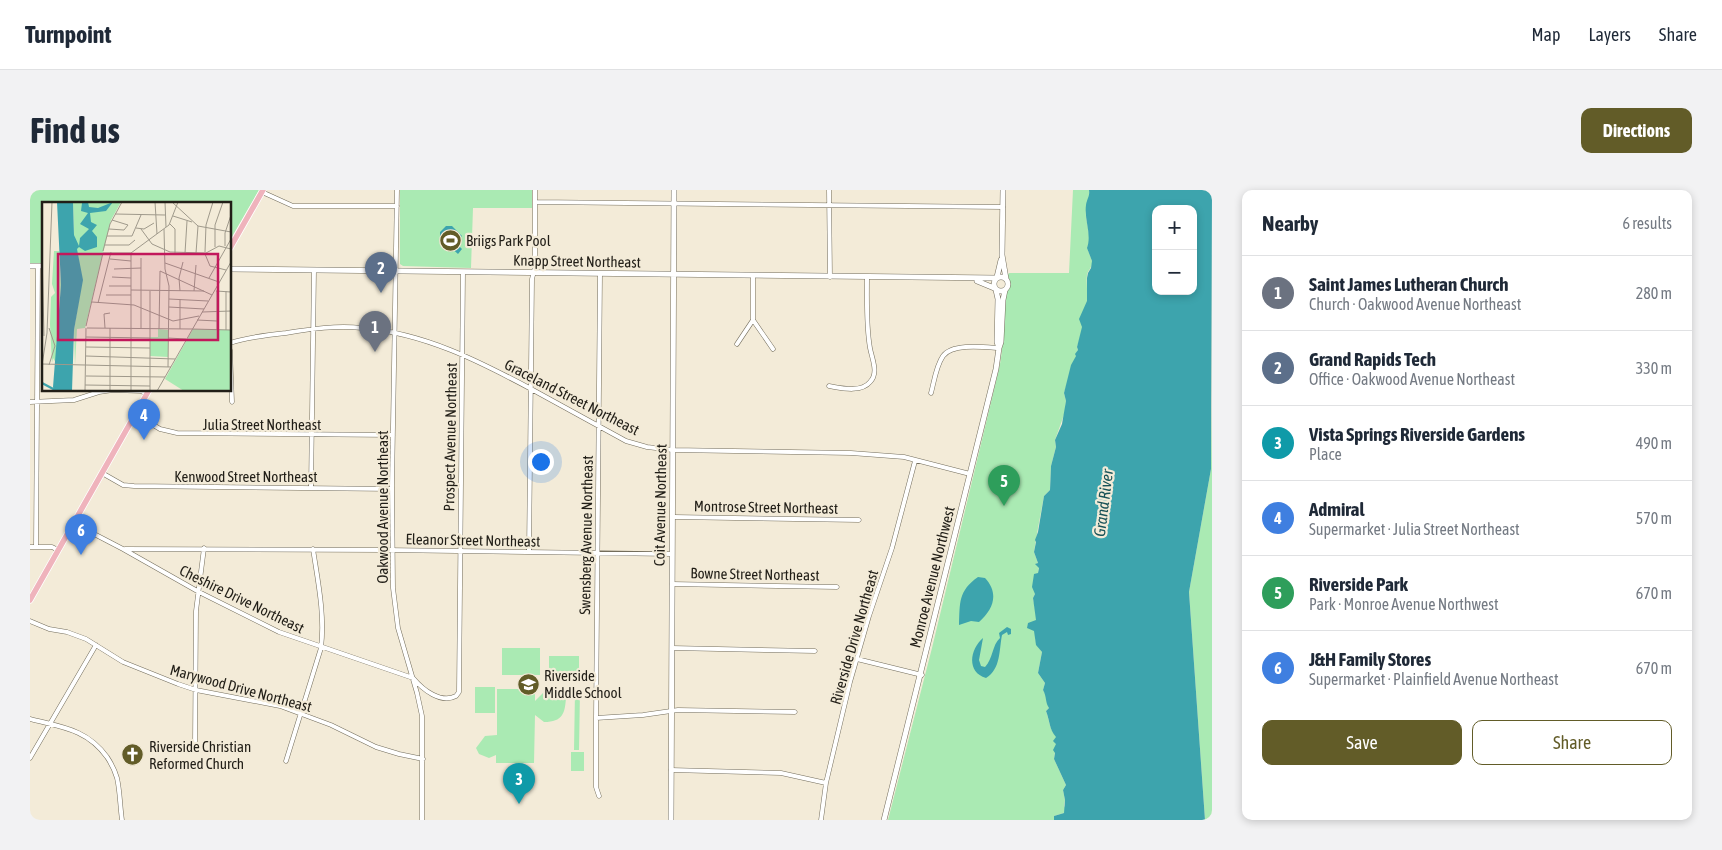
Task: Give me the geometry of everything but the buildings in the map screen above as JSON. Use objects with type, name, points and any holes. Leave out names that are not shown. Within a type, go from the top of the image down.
[{"type":"main road","points":[[231,246],[262,191]]},
{"type":"main road","points":[[30,600],[148,392]]},
{"type":"street","name":"Oakwood Avenue Northeast","points":[[397,190],[392,489],[393,588],[398,628],[422,716],[422,820]]},
{"type":"street","points":[[530,552],[532,279],[535,267],[535,190]]},
{"type":"street","name":"Coit Avenue Northeast","points":[[671,820],[672,554],[674,517],[674,190]]},
{"type":"street","points":[[829,190],[830,277]]},
{"type":"street","points":[[971,279],[986,283],[999,292],[1005,290],[1008,284],[1002,255],[1003,190]]},
{"type":"street","points":[[262,191],[293,206],[397,206]]},
{"type":"street","points":[[535,202],[669,205],[674,203],[1003,207]]},
{"type":"street","points":[[995,289],[994,282],[997,278],[1002,255]]},
{"type":"street","points":[[30,266],[41,266],[37,327],[36,547]]},
{"type":"street","name":"Knapp Street Northeast","points":[[231,269],[867,278],[997,278]]},
{"type":"street","points":[[311,488],[314,270]]},
{"type":"street","name":"Prospect Avenue Northeast","points":[[458,692],[463,272]]},
{"type":"street","name":"Swensberg Avenue Northeast","points":[[599,796],[596,787],[596,718],[600,274]]},
{"type":"street","points":[[753,276],[753,320],[772,349]]},
{"type":"street","points":[[997,278],[1002,277],[1006,279]]},
{"type":"street","points":[[829,386],[861,388],[873,378],[874,368],[867,327],[867,278]]},
{"type":"street","name":"Monroe Avenue Northwest","points":[[886,820],[996,370],[1001,342],[1000,307],[995,289]]},
{"type":"street","name":"Monroe Avenue Northwest","points":[[1000,307],[1005,290]]},
{"type":"street","points":[[737,344],[753,320]]},
{"type":"street","points":[[37,327],[42,327]]},
{"type":"street","name":"Graceland Street Northeast","points":[[231,343],[240,339],[343,327],[394,333],[433,343],[462,355],[633,443],[673,450],[851,453],[904,457],[970,474]]},
{"type":"street","points":[[931,394],[940,361],[950,350],[962,347],[999,348]]},
{"type":"street","points":[[231,376],[232,402]]},
{"type":"street","points":[[30,402],[74,400],[106,391]]},
{"type":"street","name":"Julia Street Northeast","points":[[136,414],[160,429],[177,433],[393,435]]},
{"type":"street","name":"Riverside Drive Northeast","points":[[821,820],[826,783],[857,659],[892,548],[915,461]]},
{"type":"street","name":"Kenwood Street Northeast","points":[[102,473],[123,485],[134,486],[392,489]]},
{"type":"street","name":"Montrose Street Northeast","points":[[674,517],[859,520]]},
{"type":"street","name":"Cheshire Drive Northeast","points":[[73,523],[199,592],[279,632],[413,678],[421,688],[446,699],[456,696],[458,692]]},
{"type":"street","points":[[30,547],[52,547],[58,550]]},
{"type":"street","points":[[196,745],[196,611],[204,548]]},
{"type":"street","name":"Eleanor Street Northeast","points":[[123,549],[204,548],[672,554]]},
{"type":"street","points":[[286,761],[321,648],[323,631],[321,604],[313,549]]},
{"type":"street","name":"Bowne Street Northeast","points":[[672,584],[837,587]]},
{"type":"street","name":"Marywood Drive Northeast","points":[[30,621],[86,640],[123,662],[149,674],[196,690],[254,700],[300,713],[331,725],[376,747],[422,758]]},
{"type":"street","points":[[30,758],[96,646]]},
{"type":"street","points":[[672,648],[815,651]]},
{"type":"street","points":[[857,659],[922,675]]},
{"type":"street","points":[[596,718],[643,715],[671,710],[795,712]]},
{"type":"street","points":[[30,720],[70,729],[87,736],[105,754],[117,777],[122,820]]},
{"type":"street","points":[[671,770],[781,773],[826,783]]},
{"type":"green space","points":[[30,190],[259,190],[231,238],[231,202],[42,202],[42,264],[30,264]]},
{"type":"green space","points":[[400,190],[532,190],[532,208],[473,208],[471,268],[403,266],[400,264]]},
{"type":"green space","points":[[1073,190],[1089,190],[1086,216],[1089,236],[1088,251],[1092,263],[1087,275],[1085,319],[1077,347],[1078,350],[1064,393],[1066,401],[1065,412],[1055,440],[1056,447],[1051,466],[1050,490],[1044,496],[1038,528],[1034,552],[1038,563],[1036,564],[1039,567],[1033,598],[1036,616],[1035,637],[1042,652],[1038,673],[1045,683],[1043,690],[1047,697],[1049,708],[1046,711],[1051,728],[1057,737],[1054,759],[1066,785],[1063,790],[1064,806],[1066,809],[1064,813],[1054,816],[1054,820],[888,820],[932,648],[1001,360],[1004,302],[1009,284],[1008,275],[1009,273],[1069,273]]},
{"type":"green space","points":[[1212,405],[1212,820],[1205,820],[1189,592],[1211,469]]},
{"type":"green space","points":[[502,648],[540,648],[540,675],[502,675]]},
{"type":"green space","points":[[549,656],[579,656],[579,672],[549,672]]},
{"type":"green space","points":[[475,687],[495,687],[495,713],[475,713]]},
{"type":"green space","points":[[497,689],[535,689],[535,701],[543,693],[562,693],[566,697],[564,712],[559,718],[550,722],[544,722],[535,715],[534,763],[496,763],[496,755],[489,758],[479,754],[476,748],[485,736],[497,735]]},
{"type":"green space","points":[[575,691],[580,691],[579,750],[574,750]]},
{"type":"green space","points":[[571,752],[584,752],[584,771],[571,771]]},
{"type":"water","name":"Grand River","points":[[1089,190],[1212,190],[1211,469],[1189,592],[1205,820],[1054,820],[1054,816],[1064,813],[1065,800],[1063,790],[1066,785],[1054,759],[1055,753],[1053,750],[1056,744],[1053,741],[1056,737],[1046,711],[1049,708],[1043,690],[1045,683],[1038,673],[1042,652],[1036,645],[1034,631],[1027,628],[1028,623],[1036,620],[1033,598],[1035,594],[1032,587],[1034,574],[1038,573],[1039,568],[1035,564],[1038,563],[1034,552],[1035,540],[1044,496],[1050,490],[1051,466],[1056,447],[1055,440],[1062,424],[1066,401],[1064,393],[1071,365],[1078,350],[1082,327],[1079,319],[1087,301],[1087,278],[1092,261],[1087,248],[1089,237],[1086,205]]},
{"type":"water","name":"Briigs Park Pool","points":[[446,226],[452,226],[462,236],[455,242],[462,249],[458,254],[440,238],[440,232]]},
{"type":"water","points":[[978,577],[985,578],[989,584],[992,589],[993,601],[988,612],[979,622],[971,621],[959,625],[961,598],[971,582]]},
{"type":"water","points":[[1007,627],[1011,629],[1011,634],[1008,635],[1007,632],[1002,635],[999,659],[994,670],[986,678],[975,671],[973,666],[972,660],[975,648],[983,638],[979,660],[981,666],[985,667],[990,660],[995,644],[1000,638],[999,633]]},
{"type":"place","name":"Briigs Park Pool","points":[[450,240]]},
{"type":"place","name":"Grand Rapids Tech","points":[[381,293]]},
{"type":"place","name":"Saint James Lutheran Church","points":[[375,352]]},
{"type":"place","name":"Admiral","points":[[144,440]]},
{"type":"place","name":"Riverside Park","points":[[1004,506]]},
{"type":"place","name":"J&H Family Stores","points":[[81,555]]},
{"type":"place","name":"Riverside Middle School","points":[[528,684]]},
{"type":"place","name":"Riverside Christian Reformed Church","points":[[133,755]]},
{"type":"place","name":"Vista Springs Riverside Gardens","points":[[519,804]]}]
